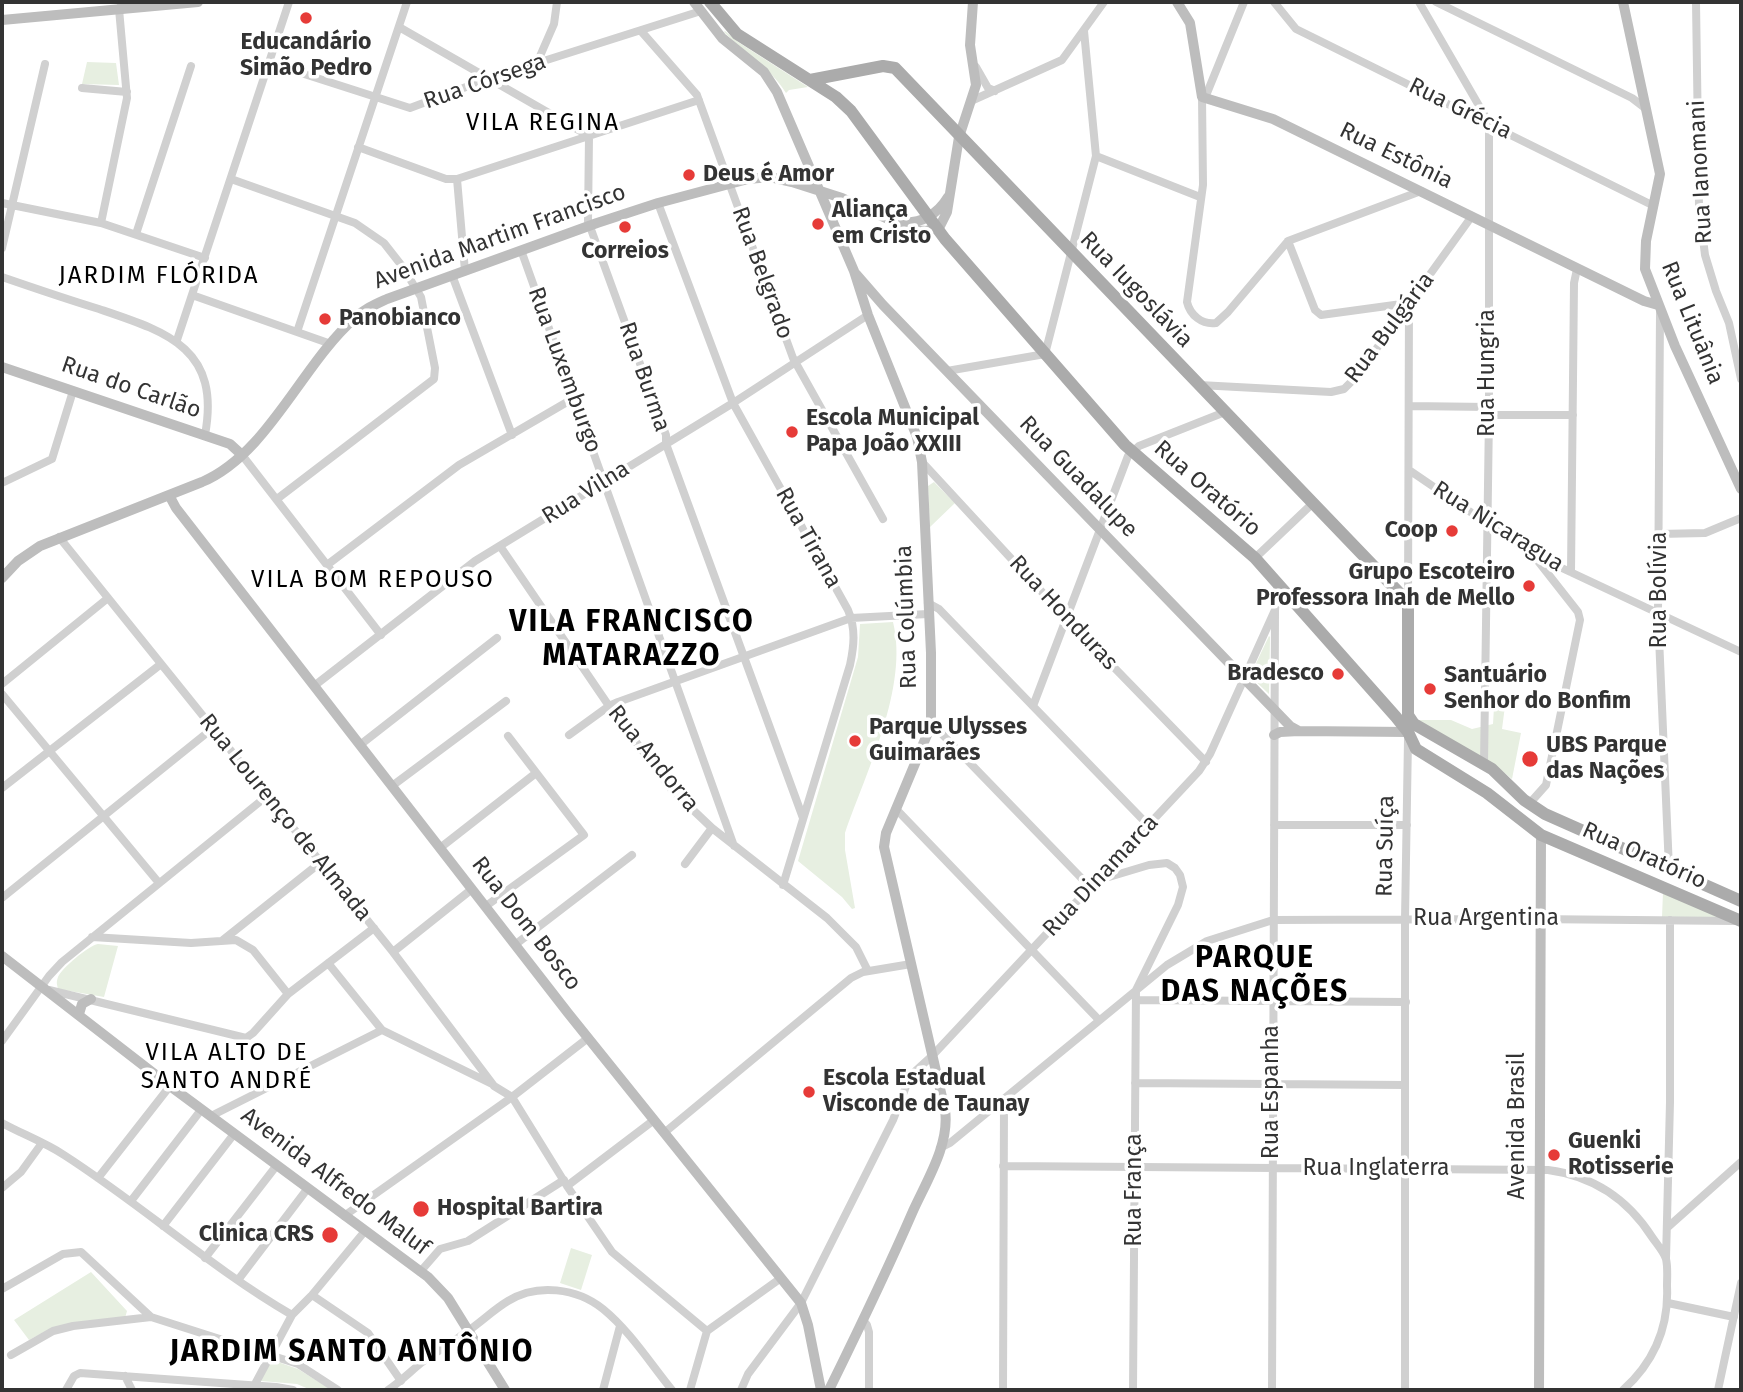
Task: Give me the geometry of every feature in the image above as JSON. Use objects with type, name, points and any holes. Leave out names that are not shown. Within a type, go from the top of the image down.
[{"type":"main road","name":"Rua Oratório","points":[[702,5],[737,34],[836,97],[851,111],[937,228],[1045,354],[1132,451],[1255,558],[1408,732],[1421,754],[1487,793],[1541,835],[1741,921]]},
{"type":"main road","name":"Rua Iugoslávia","points":[[810,80],[883,66],[892,67],[951,125],[958,137],[1408,602]]},
{"type":"main road","name":"Rua Suíça","points":[[1408,602],[1408,715]]},
{"type":"main road","name":"Rua Oratório","points":[[1408,715],[1418,726],[1484,764],[1529,804],[1551,817],[1741,901]]},
{"type":"street","points":[[2,20],[121,6],[198,2]]},
{"type":"street","points":[[177,340],[289,2]]},
{"type":"street","points":[[297,332],[407,2]]},
{"type":"street","points":[[537,63],[554,24],[557,2]]},
{"type":"street","points":[[971,101],[1058,63],[1104,2]]},
{"type":"street","points":[[1177,2],[1190,23],[1203,98],[1203,169],[1187,290],[1187,302],[1192,314],[1211,324],[1221,319],[1289,241],[1421,191]]},
{"type":"street","points":[[1203,98],[1244,2]]},
{"type":"street","name":"Rua Grécia","points":[[1274,2],[1296,29],[1654,206]]},
{"type":"street","points":[[1419,2],[1489,123]]},
{"type":"street","points":[[1436,2],[1632,98],[1646,108]]},
{"type":"street","name":"Rua Lituânia","points":[[1623,2],[1660,174],[1644,257],[1649,282],[1741,489]]},
{"type":"street","name":"Rua Ianomani","points":[[1696,2],[1702,234],[1713,281],[1729,323],[1741,379]]},
{"type":"street","points":[[937,228],[943,224],[946,217],[958,137],[976,85],[970,44],[974,3]]},
{"type":"street","name":"Rua Córsega","points":[[270,63],[405,108],[414,107],[490,78],[641,31],[702,5]]},
{"type":"street","name":"Rua Colúmbia","points":[[702,5],[722,38],[769,77],[854,271],[868,315],[915,430],[922,461],[930,725],[885,837],[884,847],[945,1110],[945,1132],[838,1390]]},
{"type":"street","points":[[101,223],[127,92],[121,6]]},
{"type":"street","points":[[399,27],[589,136]]},
{"type":"street","name":"Rua Belgrado","points":[[641,31],[692,88],[699,100],[796,364],[883,519]]},
{"type":"street","points":[[947,371],[1045,354],[1096,156],[1084,31]]},
{"type":"street","points":[[972,59],[986,85],[995,91]]},
{"type":"street","points":[[2,248],[44,64]]},
{"type":"street","points":[[136,234],[191,66]]},
{"type":"street","points":[[82,88],[127,92]]},
{"type":"street","name":"Rua Estônia","points":[[1203,98],[1273,119],[1659,308]]},
{"type":"street","points":[[358,147],[446,179],[457,179],[699,100]]},
{"type":"street","name":"Rua Hungria","points":[[1484,764],[1489,411],[1489,123]]},
{"type":"street","name":"Rua Burma","points":[[589,136],[590,226],[666,435],[666,444],[803,818]]},
{"type":"street","points":[[1096,156],[1200,197]]},
{"type":"street","name":"Avenida Martim Francisco","points":[[3,576],[29,552],[59,537],[211,478],[242,455],[349,324],[365,310],[416,288],[658,203],[730,182],[770,177],[842,198],[912,230],[927,231],[937,228]]},
{"type":"street","points":[[231,179],[335,215],[366,229],[384,243],[421,297],[436,373],[434,379],[277,499]]},
{"type":"street","points":[[457,179],[464,271]]},
{"type":"street","points":[[893,221],[912,223],[928,216],[945,202],[951,191]]},
{"type":"street","points":[[2,203],[101,223],[205,258]]},
{"type":"street","name":"Rua Tirana","points":[[658,203],[733,403],[851,618],[854,635],[850,665],[783,885]]},
{"type":"street","name":"Rua Bulgária","points":[[1199,385],[1331,392],[1344,389],[1356,377],[1472,216]]},
{"type":"street","points":[[1289,241],[1315,310],[1321,316],[1409,303]]},
{"type":"street","name":"Rua Luxemburgo","points":[[521,250],[734,846]]},
{"type":"street","points":[[1557,584],[1568,571],[1574,283],[1577,269]]},
{"type":"street","name":"Rua Guadalupe","points":[[854,271],[1290,726],[1299,731]]},
{"type":"street","points":[[453,275],[512,435]]},
{"type":"street","points":[[2,277],[145,325],[177,340],[197,365],[204,382],[208,409],[205,435]]},
{"type":"street","points":[[192,295],[331,344]]},
{"type":"street","name":"Rua Suíça","points":[[1408,602],[1409,303]]},
{"type":"street","points":[[868,315],[873,308],[883,304]]},
{"type":"street","name":"Rua Bolívia","points":[[1659,308],[1658,614],[1669,869]]},
{"type":"street","name":"Rua Vilna","points":[[314,686],[475,561],[796,364],[868,315]]},
{"type":"street","name":"Rua do Carlão","points":[[2,367],[233,445],[242,455]]},
{"type":"street","points":[[2,483],[52,459],[74,391]]},
{"type":"street","points":[[327,565],[459,465],[574,398]]},
{"type":"street","points":[[1409,406],[1573,415]]},
{"type":"street","points":[[1033,706],[1126,459],[1139,446],[1225,412]]},
{"type":"street","points":[[242,455],[381,635]]},
{"type":"street","name":"Rua Honduras","points":[[922,461],[1066,618],[1206,762]]},
{"type":"street","name":"Rua Nicaragua","points":[[1409,470],[1532,554],[1741,652]]},
{"type":"street","name":"Rua Dom Bosco","points":[[169,495],[176,508],[588,1038],[801,1303],[821,1390]]},
{"type":"street","points":[[1255,558],[1312,503]]},
{"type":"street","points":[[1659,534],[1705,533],[1741,518]]},
{"type":"street","name":"Rua Lourenço de Almada","points":[[59,537],[321,862],[494,1086],[512,1097]]},
{"type":"street","name":"Rua Andorra","points":[[500,546],[609,706],[672,790],[712,828],[827,918],[856,947],[868,971]]},
{"type":"street","points":[[1529,804],[1546,785],[1580,620],[1578,612],[1532,554]]},
{"type":"street","name":"Rua Espanha","points":[[1272,1390],[1274,735],[1275,610],[1278,584]]},
{"type":"street","points":[[2,684],[108,598]]},
{"type":"street","points":[[569,735],[609,706],[851,618],[928,608],[939,609],[1147,824]]},
{"type":"street","name":"Rua Dinamarca","points":[[741,1390],[748,1374],[801,1303],[893,1120],[910,1076],[1032,950],[1206,762],[1275,610]]},
{"type":"street","points":[[1264,633],[1272,634],[1275,638]]},
{"type":"street","points":[[360,745],[497,638]]},
{"type":"street","points":[[2,788],[161,664]]},
{"type":"street","points":[[2,694],[159,883]]},
{"type":"street","points":[[392,786],[506,701]]},
{"type":"street","name":"Rua Suíça","points":[[1405,1390],[1408,715]]},
{"type":"street","points":[[930,725],[1093,884],[1163,863],[1175,868],[1182,880],[1180,899],[1136,990]]},
{"type":"street","points":[[2,898],[213,728]]},
{"type":"street","points":[[1274,735],[1299,731],[1408,732]]},
{"type":"street","points":[[485,906],[582,837],[583,832],[508,736]]},
{"type":"street","points":[[440,848],[536,773]]},
{"type":"street","points":[[2,1041],[62,962],[267,796]]},
{"type":"street","points":[[896,809],[1099,1020]]},
{"type":"street","points":[[1274,824],[1407,825]]},
{"type":"street","points":[[685,864],[712,828]]},
{"type":"street","name":"Avenida Brasil","points":[[1539,1390],[1541,835]]},
{"type":"street","points":[[1541,862],[1549,852],[1565,845]]},
{"type":"street","points":[[516,944],[632,855]]},
{"type":"street","points":[[223,940],[321,862]]},
{"type":"street","points":[[393,953],[472,889]]},
{"type":"street","name":"Rua Argentina","points":[[940,1148],[1004,1101],[1167,965],[1207,941],[1273,920],[1741,921]]},
{"type":"street","points":[[1623,1390],[1640,1373],[1657,1348],[1668,1303],[1666,1259],[1670,920]]},
{"type":"street","points":[[44,988],[246,1038],[288,994],[373,928]]},
{"type":"street","points":[[92,937],[183,943],[236,940],[248,946],[288,994]]},
{"type":"street","name":"Avenida Alfredo Maluf","points":[[2,956],[170,1086],[420,1272],[448,1298],[505,1390]]},
{"type":"street","points":[[328,963],[382,1030],[494,1086]]},
{"type":"street","points":[[664,1133],[846,982],[868,971],[911,964]]},
{"type":"street","name":"Rua França","points":[[1133,1390],[1136,990]]},
{"type":"street","points":[[79,1014],[82,1004],[91,999]]},
{"type":"street","points":[[1136,1000],[1406,1002]]},
{"type":"street","points":[[131,1201],[206,1113],[382,1030]]},
{"type":"street","points":[[344,1216],[512,1097],[588,1038]]},
{"type":"street","points":[[1135,1083],[1405,1085]]},
{"type":"street","points":[[98,1178],[170,1086]]},
{"type":"street","points":[[512,1097],[612,1252],[708,1331]]},
{"type":"street","points":[[1003,1390],[1004,1101]]},
{"type":"street","points":[[995,1108],[1004,1121]]},
{"type":"street","points":[[420,1272],[440,1250],[468,1241],[566,1183],[654,1120]]},
{"type":"street","points":[[2,1124],[42,1143],[98,1178],[205,1258],[292,1315]]},
{"type":"street","points":[[945,1132],[964,1132]]},
{"type":"street","points":[[163,1226],[234,1134]]},
{"type":"street","points":[[2,1188],[20,1172],[42,1143]]},
{"type":"street","points":[[1668,1227],[1741,1162]]},
{"type":"street","points":[[205,1258],[277,1165]]},
{"type":"street","name":"Rua Inglaterra","points":[[1003,1167],[1538,1170],[1578,1175],[1608,1190],[1635,1212],[1666,1259]]},
{"type":"street","points":[[238,1280],[308,1188]]},
{"type":"street","points":[[254,1386],[292,1315],[365,1231]]},
{"type":"street","points":[[2,1289],[63,1254],[76,1251],[84,1254],[150,1317]]},
{"type":"street","points":[[690,1390],[708,1331],[781,1278]]},
{"type":"street","points":[[1718,1390],[1741,1283]]},
{"type":"street","points":[[391,1390],[422,1362],[516,1297],[548,1290],[586,1298],[603,1309],[621,1326],[672,1390]]},
{"type":"street","points":[[312,1295],[368,1333],[401,1381]]},
{"type":"street","points":[[1668,1303],[1734,1317]]},
{"type":"street","points":[[11,1355],[40,1337],[62,1329],[150,1317],[270,1354],[307,1369],[338,1390]]},
{"type":"street","points":[[865,1322],[869,1390]]},
{"type":"street","name":"Rua Colúmbia","points":[[829,1390],[865,1322]]},
{"type":"street","points":[[603,1390],[621,1326]]},
{"type":"street","points":[[66,1390],[78,1373],[293,1390]]},
{"type":"street","points":[[125,1376],[131,1390]]},
{"type":"shaded area","points":[[725,31],[808,87],[789,90],[786,93],[772,75]]},
{"type":"shaded area","points":[[87,62],[116,63],[119,85],[82,84]]},
{"type":"shaded area","points":[[934,482],[955,503],[930,527],[928,486]]},
{"type":"shaded area","name":"Parque Ulysses Guimarães","points":[[893,622],[895,674],[890,701],[874,757],[845,833],[845,850],[855,908],[852,909],[842,897],[798,861],[858,657],[860,624]]},
{"type":"shaded area","points":[[1270,637],[1269,694],[1250,676]]},
{"type":"shaded area","points":[[1505,706],[1502,729],[1521,733],[1512,779],[1417,720],[1451,720],[1472,729],[1493,724],[1494,707]]},
{"type":"shaded area","points":[[1663,892],[1723,919],[1662,917]]},
{"type":"shaded area","points":[[98,944],[118,946],[104,997],[58,989],[58,977],[65,968],[82,953]]},
{"type":"shaded area","points":[[571,1248],[592,1255],[581,1290],[560,1283]]},
{"type":"shaded area","points":[[91,1272],[127,1311],[125,1318],[48,1330],[29,1340],[14,1320]]},
{"type":"shaded area","points":[[275,1361],[298,1369],[332,1390],[311,1390],[297,1384],[261,1381],[269,1363]]},
{"type":"place","name":"Educandário Simão Pedro","points":[[306,18]]},
{"type":"place","name":"Deus é Amor","points":[[689,175]]},
{"type":"place","name":"Aliança em Cristo","points":[[818,224]]},
{"type":"place","name":"Correios","points":[[625,227]]},
{"type":"place","name":"Panobianco","points":[[325,319]]},
{"type":"place","name":"Escola Municipal Papa João XXIII","points":[[792,432]]},
{"type":"place","name":"Coop","points":[[1452,531]]},
{"type":"place","name":"Grupo Escoteiro Professora Inah de Mello","points":[[1529,586]]},
{"type":"place","name":"Bradesco","points":[[1338,674]]},
{"type":"place","name":"Santuário Senhor do Bonfim","points":[[1430,689]]},
{"type":"place","name":"Parque Ulysses Guimarães","points":[[855,741]]},
{"type":"place","name":"UBS Parque das Nações","points":[[1530,759]]},
{"type":"place","name":"Escola Estadual Visconde de Taunay","points":[[809,1092]]},
{"type":"place","name":"Guenki Rotisserie","points":[[1554,1155]]},
{"type":"place","name":"Hospital Bartira","points":[[421,1209]]},
{"type":"place","name":"Clinica CRS","points":[[330,1235]]},
{"type":"district","name":"VILA REGINA","points":[[543,123]]},
{"type":"district","name":"JARDIM FLÓRIDA","points":[[159,276]]},
{"type":"district","name":"VILA BOM REPOUSO","points":[[373,580]]},
{"type":"district","name":"VILA FRANCISCO MATARAZZO","points":[[632,640]]},
{"type":"district","name":"PARQUE DAS NAÇÕES","points":[[1255,976]]},
{"type":"district","name":"VILA ALTO DE SANTO ANDRÉ","points":[[227,1067]]},
{"type":"district","name":"JARDIM SANTO ANTÔNIO","points":[[352,1353]]}]
